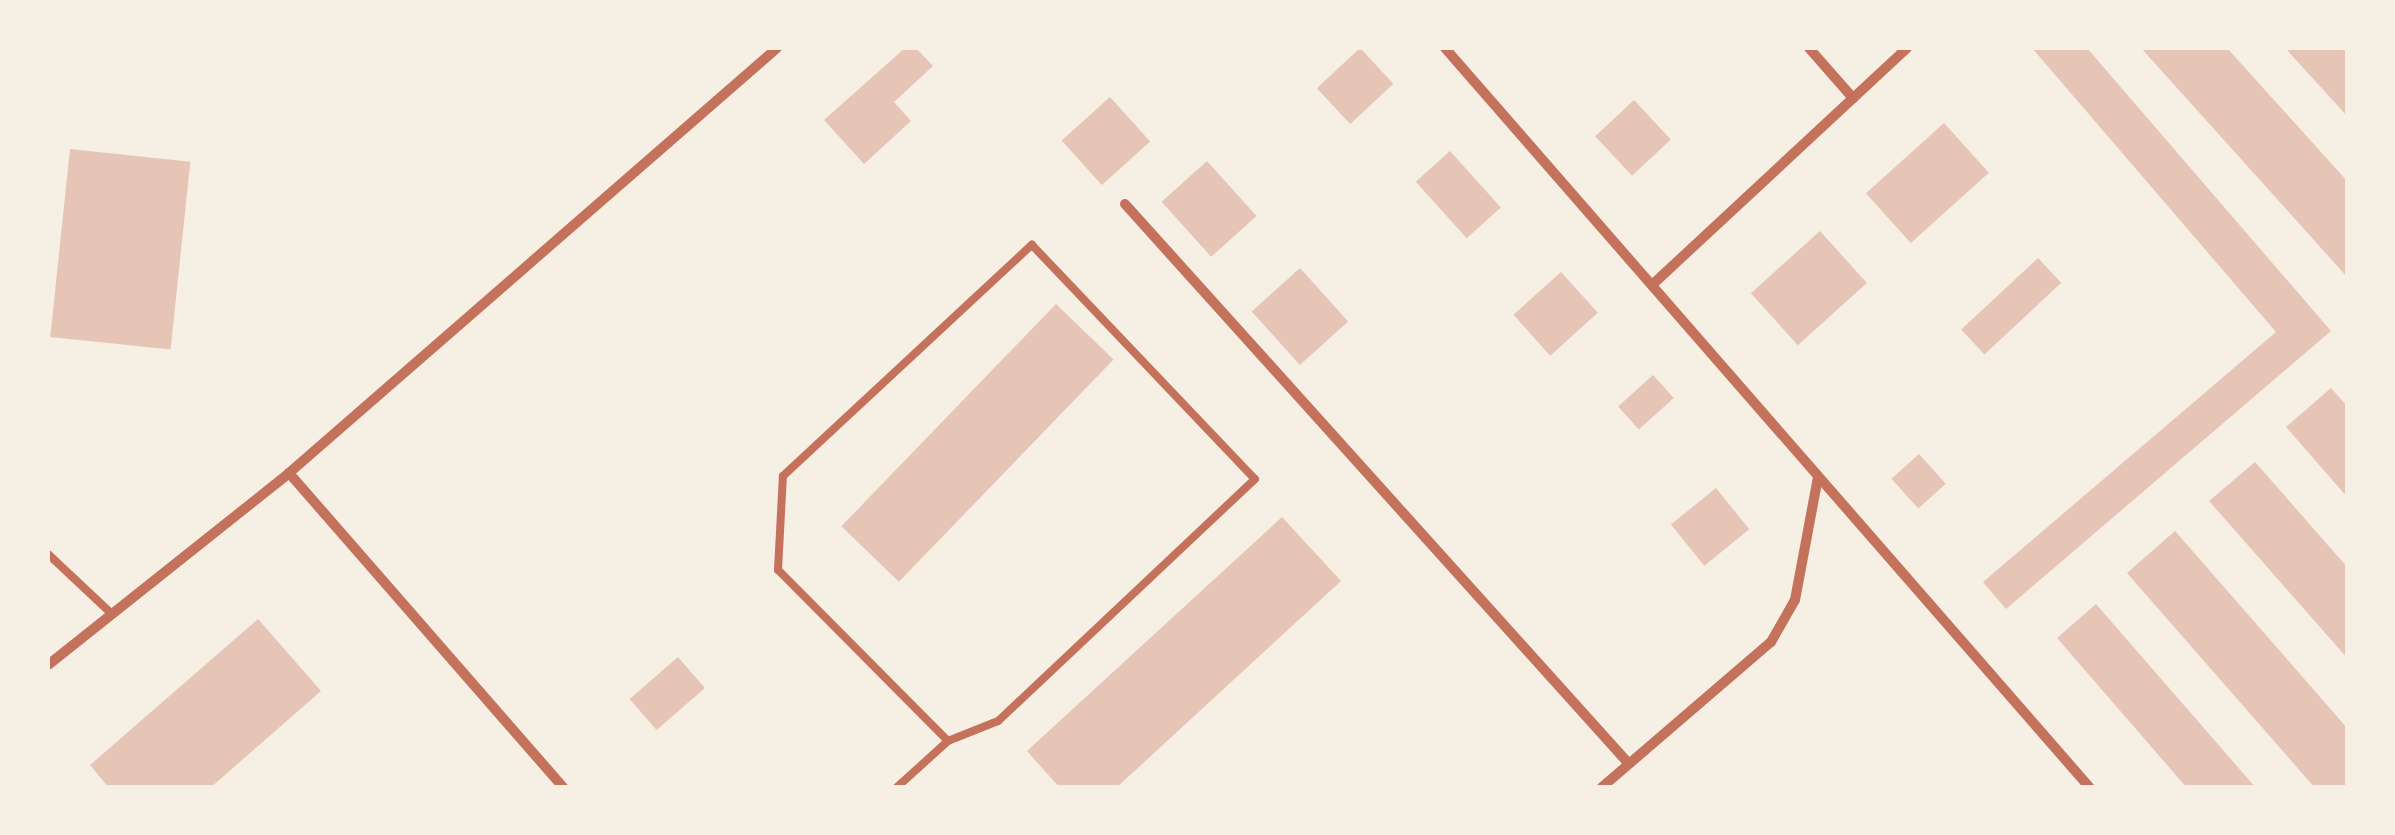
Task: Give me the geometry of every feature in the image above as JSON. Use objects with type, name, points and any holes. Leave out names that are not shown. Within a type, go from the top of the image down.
[{"type":"street","points":[[48,665],[289,472],[777,48]]},
{"type":"street","points":[[1445,48],[2090,788]]},
{"type":"street","points":[[1809,48],[1853,98]]},
{"type":"street","points":[[1652,285],[1907,48]]},
{"type":"street","points":[[1124,204],[1629,764]]},
{"type":"street","points":[[289,472],[564,788]]},
{"type":"street","points":[[1601,788],[1772,642],[1795,600],[1818,477]]},
{"type":"lane","points":[[896,788],[948,741],[998,721],[1255,479],[1032,245],[783,476],[778,570],[948,741]]},
{"type":"lane","points":[[48,554],[112,614]]},
{"type":"building","points":[[905,48],[916,48],[933,66],[894,102],[911,121],[864,164],[824,120]]},
{"type":"building","points":[[1360,48],[1393,84],[1350,124],[1317,88]]},
{"type":"building","points":[[2032,48],[2087,48],[2331,331],[2006,609],[1983,582],[2276,332]]},
{"type":"building","points":[[2141,48],[2227,48],[2348,182],[2348,278]]},
{"type":"building","points":[[2285,48],[2345,48],[2348,117]]},
{"type":"building","points":[[1110,97],[1150,142],[1102,185],[1062,140]]},
{"type":"building","points":[[1634,100],[1671,139],[1632,176],[1595,136]]},
{"type":"building","points":[[1944,123],[1989,173],[1911,243],[1866,193]]},
{"type":"building","points":[[70,149],[190,162],[171,350],[50,337]]},
{"type":"building","points":[[1450,151],[1501,207],[1467,238],[1416,182]]},
{"type":"building","points":[[1207,161],[1257,216],[1211,257],[1162,202]]},
{"type":"building","points":[[1820,231],[1867,283],[1798,345],[1751,293]]},
{"type":"building","points":[[2038,258],[2061,283],[1984,354],[1961,330]]},
{"type":"building","points":[[1300,268],[1348,322],[1300,365],[1252,311]]},
{"type":"building","points":[[1561,272],[1598,313],[1550,356],[1513,315]]},
{"type":"building","points":[[1056,304],[1114,360],[899,582],[841,526]]},
{"type":"building","points":[[1653,375],[1674,398],[1639,429],[1618,406]]},
{"type":"building","points":[[2331,388],[2348,407],[2348,498],[2286,427]]},
{"type":"building","points":[[1919,454],[1946,484],[1918,508],[1892,479]]},
{"type":"building","points":[[2255,462],[2348,568],[2348,659],[2209,501]]},
{"type":"building","points":[[1716,488],[1749,529],[1704,566],[1671,525]]},
{"type":"building","points":[[1282,517],[1341,581],[1116,788],[1060,788],[1027,751]]},
{"type":"building","points":[[2175,531],[2348,729],[2348,788],[2315,788],[2127,573]]},
{"type":"building","points":[[2096,604],[2256,788],[2187,788],[2057,638]]},
{"type":"building","points":[[258,619],[321,691],[210,788],[109,788],[90,765]]},
{"type":"building","points":[[678,657],[705,688],[657,730],[630,699]]}]
